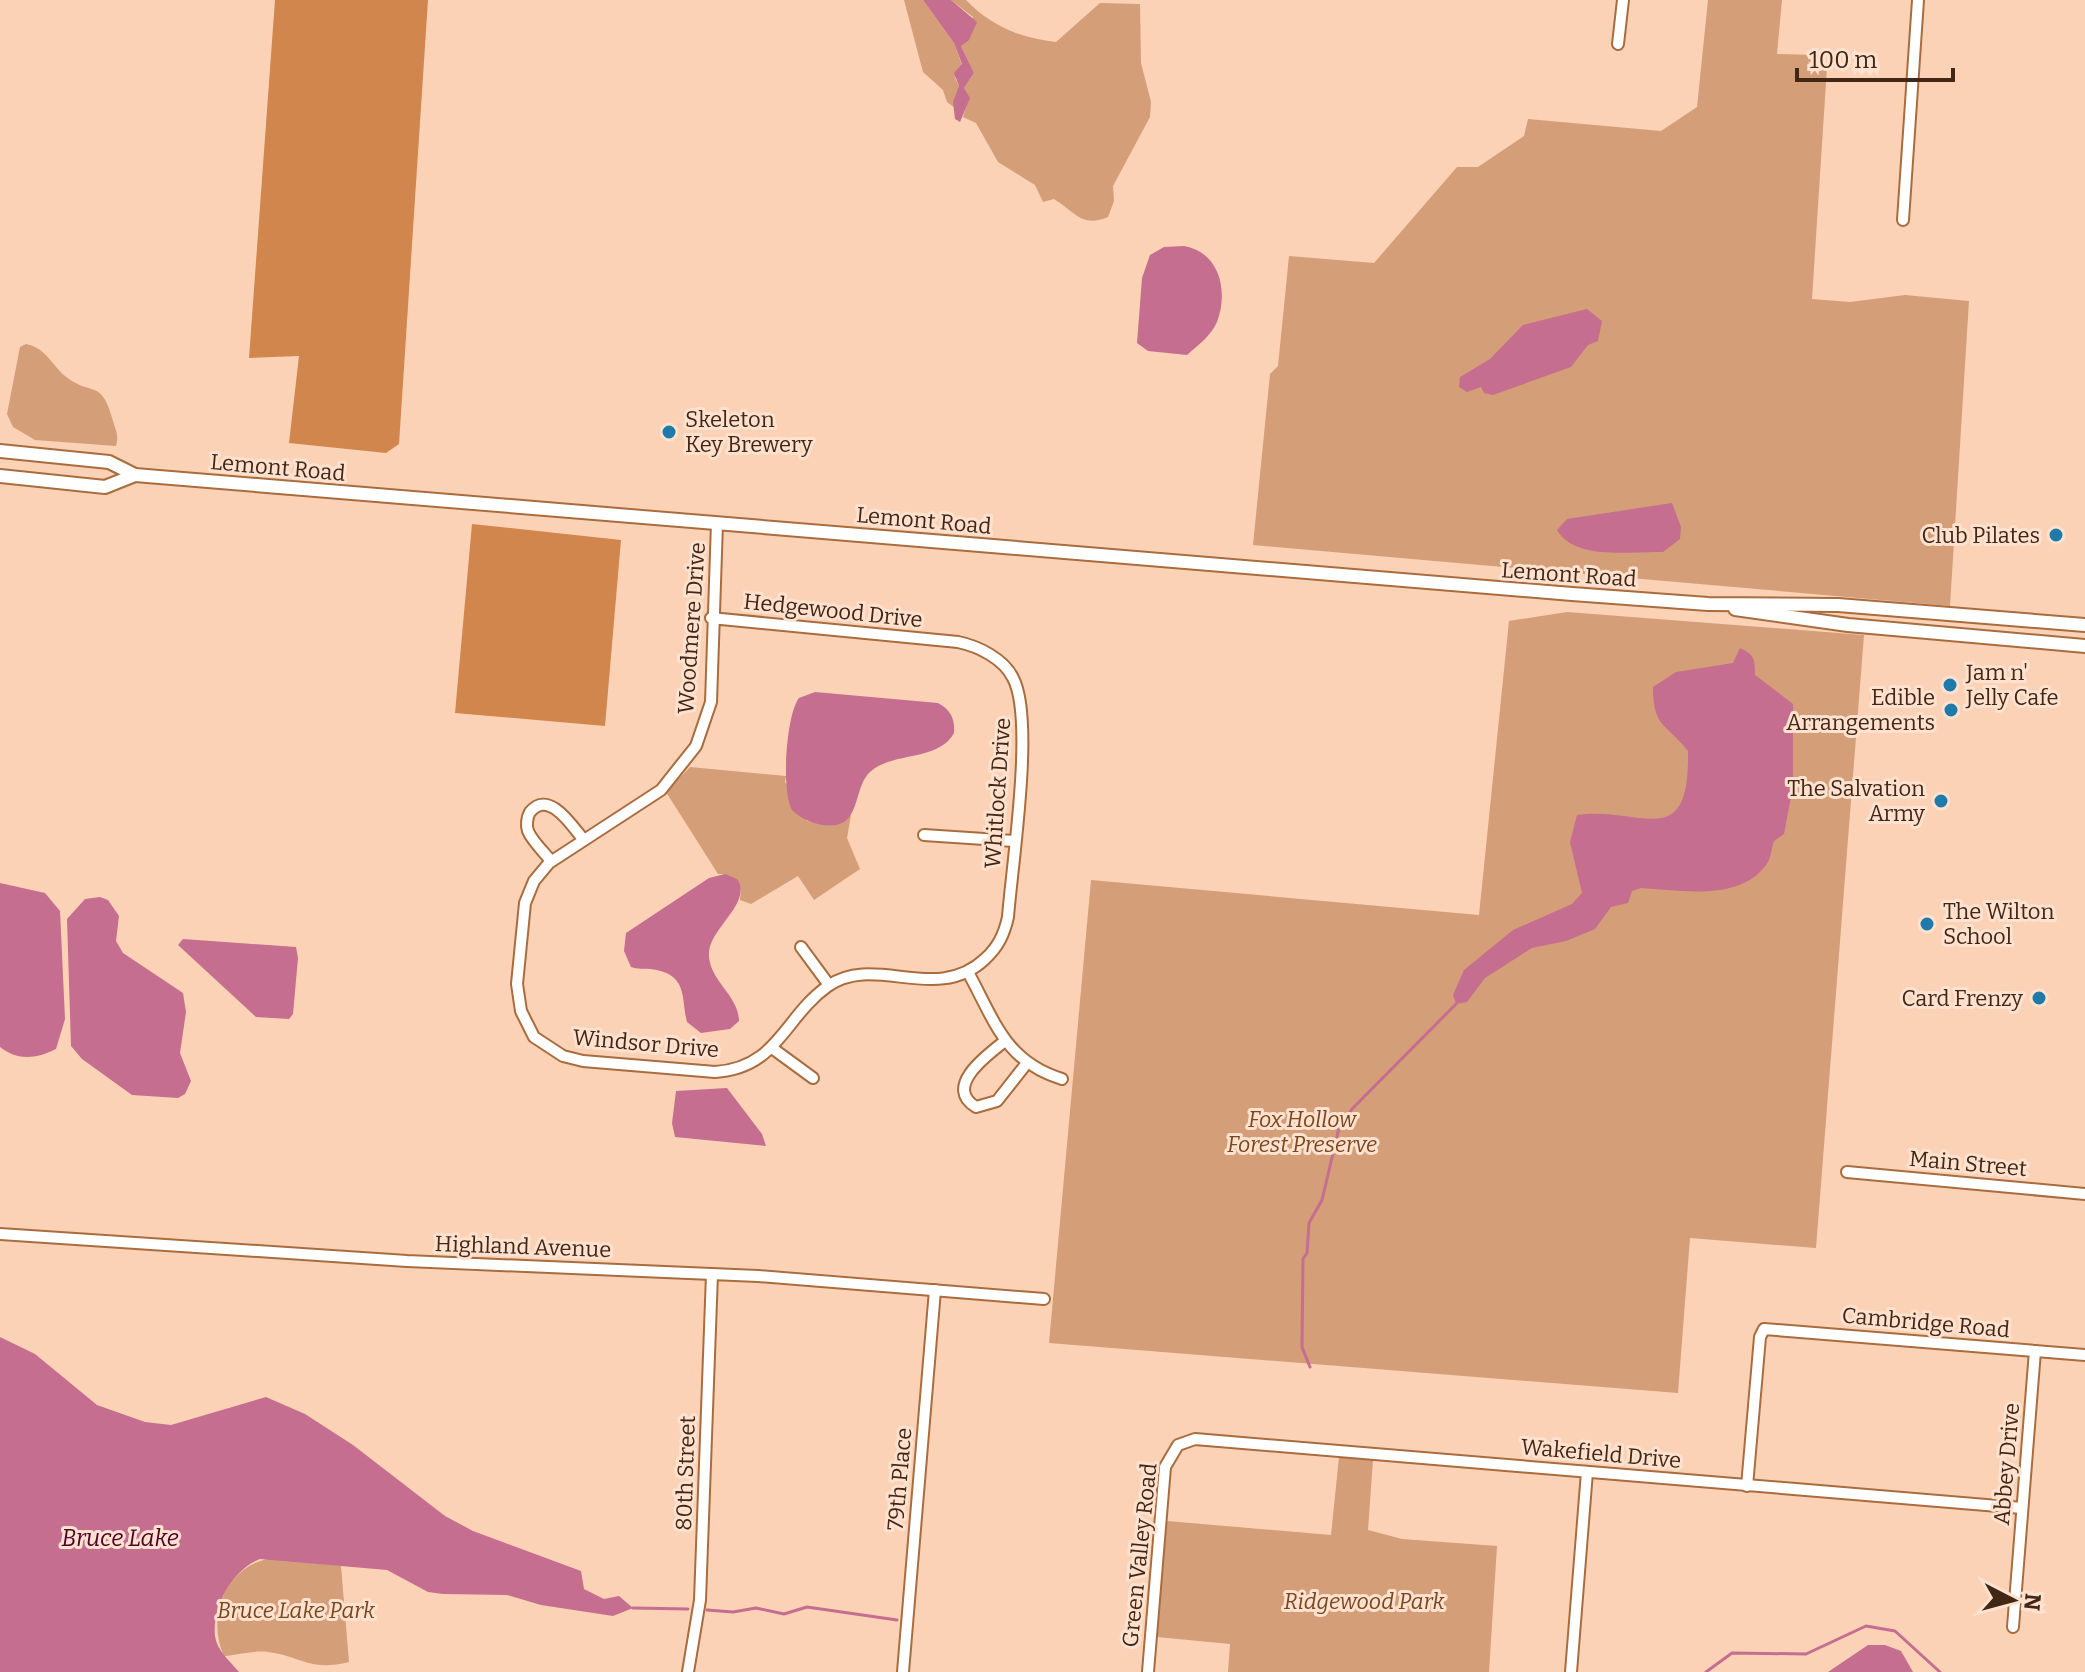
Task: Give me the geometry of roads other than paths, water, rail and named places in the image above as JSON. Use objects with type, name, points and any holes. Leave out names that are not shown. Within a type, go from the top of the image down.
[{"type":"main road","name":"Lemont Road","points":[[0,451],[109,462],[135,475],[1708,604],[1833,623],[2085,646]]},
{"type":"main road","name":"Lemont Road","points":[[0,476],[105,487],[135,475]]},
{"type":"main road","name":"Lemont Road","points":[[1708,604],[1838,605],[2085,625]]},
{"type":"street","points":[[1618,44],[1623,0]]},
{"type":"street","points":[[1903,220],[1918,0]]},
{"type":"street","name":"Woodmere Drive","points":[[521,940],[529,892],[541,870],[583,839],[661,790],[696,746],[711,702],[711,618],[717,523]]},
{"type":"street","name":"Hedgewood Drive","points":[[711,618],[950,641]]},
{"type":"street","name":"Whitlock Drive","points":[[950,641],[969,644],[989,654],[1012,675],[1020,695],[1024,719],[1008,917],[1001,939],[969,974]]},
{"type":"street","points":[[551,861],[528,831],[531,811],[543,805],[556,807],[583,839]]},
{"type":"street","points":[[924,835],[1014,841]]},
{"type":"street","name":"Windsor Drive","points":[[521,940],[517,993],[521,1011],[534,1037],[563,1056],[583,1061],[715,1072],[743,1067],[765,1056],[829,985]]},
{"type":"street","points":[[801,947],[829,985],[858,977],[939,981],[969,974],[1005,1041],[1038,1072],[1062,1079]]},
{"type":"street","points":[[1005,1041],[966,1077],[964,1095],[968,1103],[976,1107],[990,1105],[1027,1063]]},
{"type":"street","points":[[772,1048],[813,1078]]},
{"type":"street","name":"Main Street","points":[[1847,1172],[2085,1194]]},
{"type":"street","name":"Highland Avenue","points":[[0,1234],[407,1261],[712,1274],[1044,1299]]},
{"type":"street","name":"80th Street","points":[[688,1672],[700,1600],[712,1274]]},
{"type":"street","name":"79th Place","points":[[903,1672],[935,1290]]},
{"type":"street","name":"Cambridge Road","points":[[1747,1486],[1760,1337],[1764,1329],[2085,1355]]},
{"type":"street","name":"Abbey Drive","points":[[2013,1627],[2035,1351]]},
{"type":"street","name":"Wakefield Drive","points":[[1178,1445],[1203,1439],[2022,1508]]},
{"type":"street","name":"Green Valley Road","points":[[1148,1672],[1165,1467],[1178,1445]]},
{"type":"street","points":[[1571,1672],[1587,1472]]},
{"type":"water","points":[[923,0],[951,0],[977,22],[969,40],[961,46],[974,73],[964,88],[970,98],[960,122],[955,119],[953,102],[959,86],[954,73],[962,64],[954,43]]},
{"type":"water","points":[[1184,246],[1206,256],[1218,274],[1222,297],[1217,322],[1208,336],[1187,355],[1148,351],[1137,343],[1142,278],[1150,255],[1164,247]]},
{"type":"water","points":[[1587,309],[1602,321],[1598,341],[1588,345],[1571,367],[1493,395],[1484,393],[1481,387],[1467,392],[1459,387],[1460,377],[1490,359],[1523,325]]},
{"type":"water","points":[[1672,503],[1681,527],[1680,539],[1663,552],[1590,550],[1565,540],[1557,530],[1567,519]]},
{"type":"water","points":[[1740,648],[1753,658],[1755,675],[1793,704],[1793,786],[1784,834],[1774,841],[1766,865],[1754,877],[1725,889],[1691,891],[1641,888],[1632,891],[1628,903],[1611,907],[1595,929],[1566,941],[1532,948],[1485,978],[1467,1002],[1456,1004],[1453,995],[1464,970],[1513,930],[1572,904],[1582,893],[1570,842],[1577,815],[1657,819],[1671,815],[1680,804],[1686,783],[1688,751],[1658,718],[1653,687],[1676,672],[1733,663]]},
{"type":"water","points":[[815,692],[938,703],[951,715],[954,733],[947,742],[926,753],[880,765],[865,777],[849,818],[838,825],[816,824],[792,810],[786,771],[788,736],[795,707],[799,698]]},
{"type":"water","points":[[725,874],[737,879],[740,897],[716,933],[709,952],[713,971],[734,1003],[739,1021],[730,1029],[701,1033],[687,1022],[679,983],[674,978],[657,970],[631,967],[624,951],[626,933],[709,878]]},
{"type":"water","points":[[0,883],[45,893],[60,911],[65,1019],[56,1049],[41,1055],[14,1055],[0,1047]]},
{"type":"water","points":[[100,897],[108,900],[119,916],[116,941],[123,953],[183,993],[186,1012],[180,1053],[191,1081],[185,1094],[178,1098],[132,1095],[82,1059],[71,1046],[67,919],[85,899]]},
{"type":"water","points":[[183,939],[296,947],[298,958],[293,1014],[289,1019],[256,1017],[178,945]]},
{"type":"water","points":[[727,1088],[762,1134],[766,1146],[675,1137],[672,1123],[676,1091]]},
{"type":"water","name":"Bruce Lake","points":[[0,1337],[35,1354],[97,1405],[145,1422],[171,1425],[266,1397],[305,1414],[353,1445],[445,1516],[473,1531],[581,1571],[584,1589],[604,1599],[619,1596],[633,1608],[613,1616],[541,1605],[507,1595],[443,1594],[428,1592],[387,1570],[260,1559],[233,1580],[217,1613],[216,1641],[224,1656],[239,1672],[0,1672]]},
{"type":"water","points":[[1868,1645],[1885,1645],[1901,1651],[1913,1672],[1828,1672]]},
{"type":"waterway","points":[[1310,1367],[1302,1347],[1303,1259],[1307,1253],[1309,1223],[1322,1200],[1339,1128],[1352,1109],[1456,1004]]},
{"type":"waterway","points":[[707,1610],[733,1612],[756,1608],[784,1614],[807,1607],[897,1620]]},
{"type":"waterway","points":[[633,1608],[688,1609]]},
{"type":"waterway","points":[[1706,1672],[1732,1653],[1806,1654],[1866,1626],[1895,1631],[1940,1672]]},
{"type":"place","name":"Skeleton Key Brewery","points":[[669,432]]},
{"type":"place","name":"Club Pilates","points":[[2056,535]]},
{"type":"place","name":"Jam n' Jelly Cafe","points":[[1950,685]]},
{"type":"place","name":"Edible Arrangements","points":[[1951,710]]},
{"type":"place","name":"The Salvation Army","points":[[1941,801]]},
{"type":"place","name":"The Wilton School","points":[[1927,924]]},
{"type":"place","name":"Card Frenzy","points":[[2039,998]]},
{"type":"park label","name":"Fox Hollow Forest Preserve","points":[[1302,1132]]},
{"type":"park label","name":"Ridgewood Park","points":[[1364,1601]]},
{"type":"park label","name":"Bruce Lake Park","points":[[296,1610]]}]
